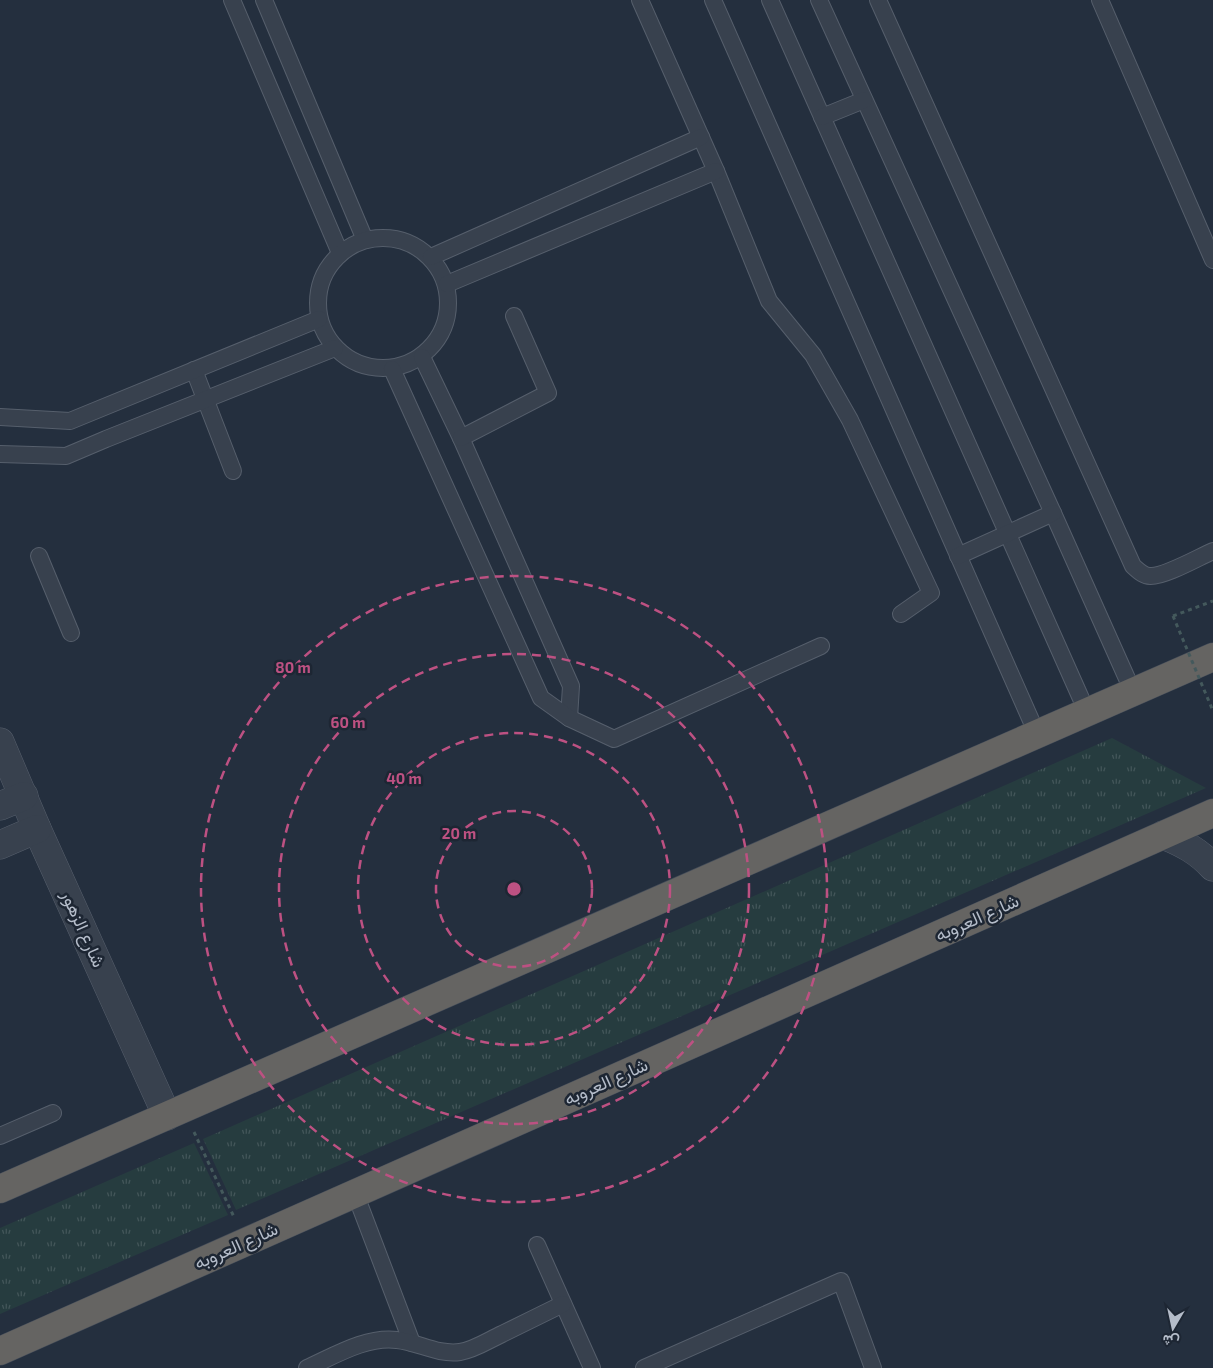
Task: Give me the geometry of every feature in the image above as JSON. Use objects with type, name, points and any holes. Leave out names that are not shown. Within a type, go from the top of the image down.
[{"type":"highway","points":[[0,1189],[1213,656]]},
{"type":"highway","name":"شارع العروبه","points":[[0,1351],[1213,813]]},
{"type":"street","name":"شارع الزهور","points":[[0,742],[12,801],[37,829],[175,1113]]},
{"type":"street","points":[[0,846],[37,829]]},
{"type":"street","points":[[1163,835],[1184,843],[1213,867]]},
{"type":"lane","points":[[232,0],[340,253]]},
{"type":"lane","points":[[264,0],[365,240]]},
{"type":"lane","points":[[640,0],[716,171],[768,301],[813,355],[850,420],[931,593],[901,614]]},
{"type":"lane","points":[[713,0],[1037,734]]},
{"type":"lane","points":[[770,0],[1088,712]]},
{"type":"lane","points":[[819,0],[1133,692]]},
{"type":"lane","points":[[878,0],[1133,566],[1149,576],[1160,574],[1213,551]]},
{"type":"lane","points":[[1100,0],[1213,260]]},
{"type":"lane","points":[[268,84],[294,72]]},
{"type":"lane","points":[[822,117],[864,100]]},
{"type":"lane","points":[[430,257],[701,137]]},
{"type":"lane","points":[[447,284],[716,171]]},
{"type":"lane","points":[[388,237],[411,243],[430,257],[447,284],[450,306],[446,326],[435,344],[422,357],[408,365],[392,369],[371,368],[351,361],[335,348],[319,319],[317,295],[325,271],[340,253],[365,240],[388,237]]},
{"type":"lane","points":[[461,438],[548,393],[514,316]]},
{"type":"lane","points":[[0,417],[70,421],[319,319]]},
{"type":"lane","points":[[0,454],[66,456],[335,348]]},
{"type":"lane","points":[[422,357],[461,438],[571,686],[569,718]]},
{"type":"lane","points":[[392,369],[541,698],[569,718],[614,739],[821,646]]},
{"type":"lane","points":[[194,370],[232,471]]},
{"type":"lane","points":[[958,556],[1053,513]]},
{"type":"lane","points":[[38,556],[71,633]]},
{"type":"lane","points":[[0,1136],[52,1114]]},
{"type":"lane","points":[[355,1193],[412,1342]]},
{"type":"lane","points":[[537,1245],[592,1368]]},
{"type":"lane","points":[[644,1368],[841,1281],[872,1368]]},
{"type":"lane","points":[[307,1368],[359,1345],[376,1340],[395,1339],[444,1352],[461,1352],[563,1304]]},
{"type":"path","points":[[1213,601],[1173,616],[1213,711]]},
{"type":"path","points":[[175,1113],[246,1242]]},
{"type":"green space","points":[[1112,738],[1206,788],[236,1210],[203,1139]]},
{"type":"green space","points":[[194,1143],[228,1215],[0,1314],[0,1228]]}]
